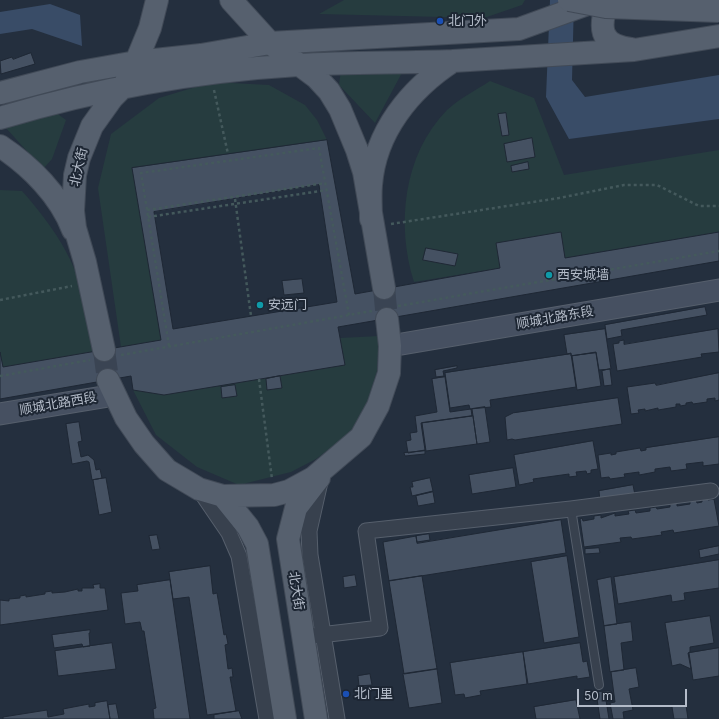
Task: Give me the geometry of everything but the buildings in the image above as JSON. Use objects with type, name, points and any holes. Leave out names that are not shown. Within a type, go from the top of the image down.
[{"type":"main road","name":"北大街","points":[[104,355],[90,283],[75,228],[73,211],[77,170],[85,142],[92,126],[105,107],[124,86],[136,62],[150,28],[157,0]]},
{"type":"main road","points":[[231,0],[270,43],[317,78],[329,91],[349,128],[364,172],[384,288]]},
{"type":"main road","points":[[569,0],[606,7],[719,11]]},
{"type":"main road","points":[[0,93],[80,72],[136,62],[201,55],[270,43],[519,29],[599,0]]},
{"type":"main road","points":[[608,0],[602,20],[604,36],[611,43],[621,48],[634,50]]},
{"type":"main road","points":[[0,118],[59,100],[124,86],[216,72],[299,65],[453,62],[596,53],[634,50],[719,36]]},
{"type":"main road","points":[[372,223],[371,185],[378,152],[389,127],[410,96],[438,71],[453,62]]},
{"type":"main road","points":[[0,146],[27,166],[51,194],[72,226],[85,262]]},
{"type":"main road","name":"北大街","points":[[316,719],[314,635],[288,539],[296,508],[323,472],[361,437],[378,406],[389,373],[390,346],[385,312]]},
{"type":"main road","name":"北大街","points":[[112,387],[126,418],[144,444],[167,470],[199,489],[223,496],[274,495],[289,491],[323,472]]},
{"type":"main road","points":[[223,496],[248,527],[257,544],[285,719]]},
{"type":"street","name":"顺城北路东段","points":[[390,346],[719,290]]},
{"type":"street","name":"顺城北路西段","points":[[0,414],[112,387]]},
{"type":"street","points":[[199,489],[228,533],[239,556],[267,719]]},
{"type":"street","points":[[337,719],[314,635],[380,628],[366,532],[571,509],[711,490]]},
{"type":"lane","points":[[571,509],[599,684]]},
{"type":"path","points":[[214,89],[228,154]]},
{"type":"path","points":[[169,346],[141,173],[319,148],[349,315]]},
{"type":"path","points":[[147,210],[325,183]]},
{"type":"path","points":[[372,223],[559,198],[624,185],[657,185],[699,206],[719,206]]},
{"type":"path","points":[[148,217],[327,190]]},
{"type":"path","points":[[235,199],[251,316]]},
{"type":"path","points":[[0,376],[104,355],[169,346],[349,315],[385,312],[719,251]]},
{"type":"path","points":[[0,300],[90,283]]},
{"type":"path","points":[[259,379],[274,495]]},
{"type":"green space","points":[[344,0],[525,0],[522,5],[484,18],[319,14]]},
{"type":"green space","points":[[404,69],[375,123],[339,85],[341,70]]},
{"type":"green space","points":[[490,81],[534,98],[564,175],[719,150],[719,232],[565,258],[561,232],[500,268],[414,282],[408,260],[405,237],[407,192],[412,169],[432,128],[447,110],[462,98]]},
{"type":"green space","points":[[212,82],[269,85],[305,105],[317,120],[327,140],[132,168],[161,340],[121,347],[98,188],[111,134],[159,98]]},
{"type":"green space","points":[[55,112],[66,120],[52,159],[43,169],[6,128]]},
{"type":"green space","points":[[0,190],[22,191],[40,212],[64,247],[76,272],[80,285],[93,352],[3,367],[0,352]]},
{"type":"green space","points":[[379,336],[377,371],[364,413],[347,436],[316,459],[291,472],[239,485],[197,467],[156,435],[133,390],[345,364],[340,338]]},
{"type":"water","points":[[550,0],[574,0],[572,80],[585,97],[719,75],[719,119],[569,139],[546,97]]},
{"type":"water","points":[[50,4],[80,15],[82,46],[32,29],[0,34],[0,12]]},
{"type":"tunnel","points":[[384,288],[387,319]]},
{"type":"tunnel","points":[[104,350],[108,380]]},
{"type":"place","name":"北门外","points":[[440,21]]},
{"type":"place","name":"西安城墙","points":[[549,275]]},
{"type":"place","name":"安远门","points":[[260,305]]},
{"type":"place","name":"北门里","points":[[346,694]]}]
